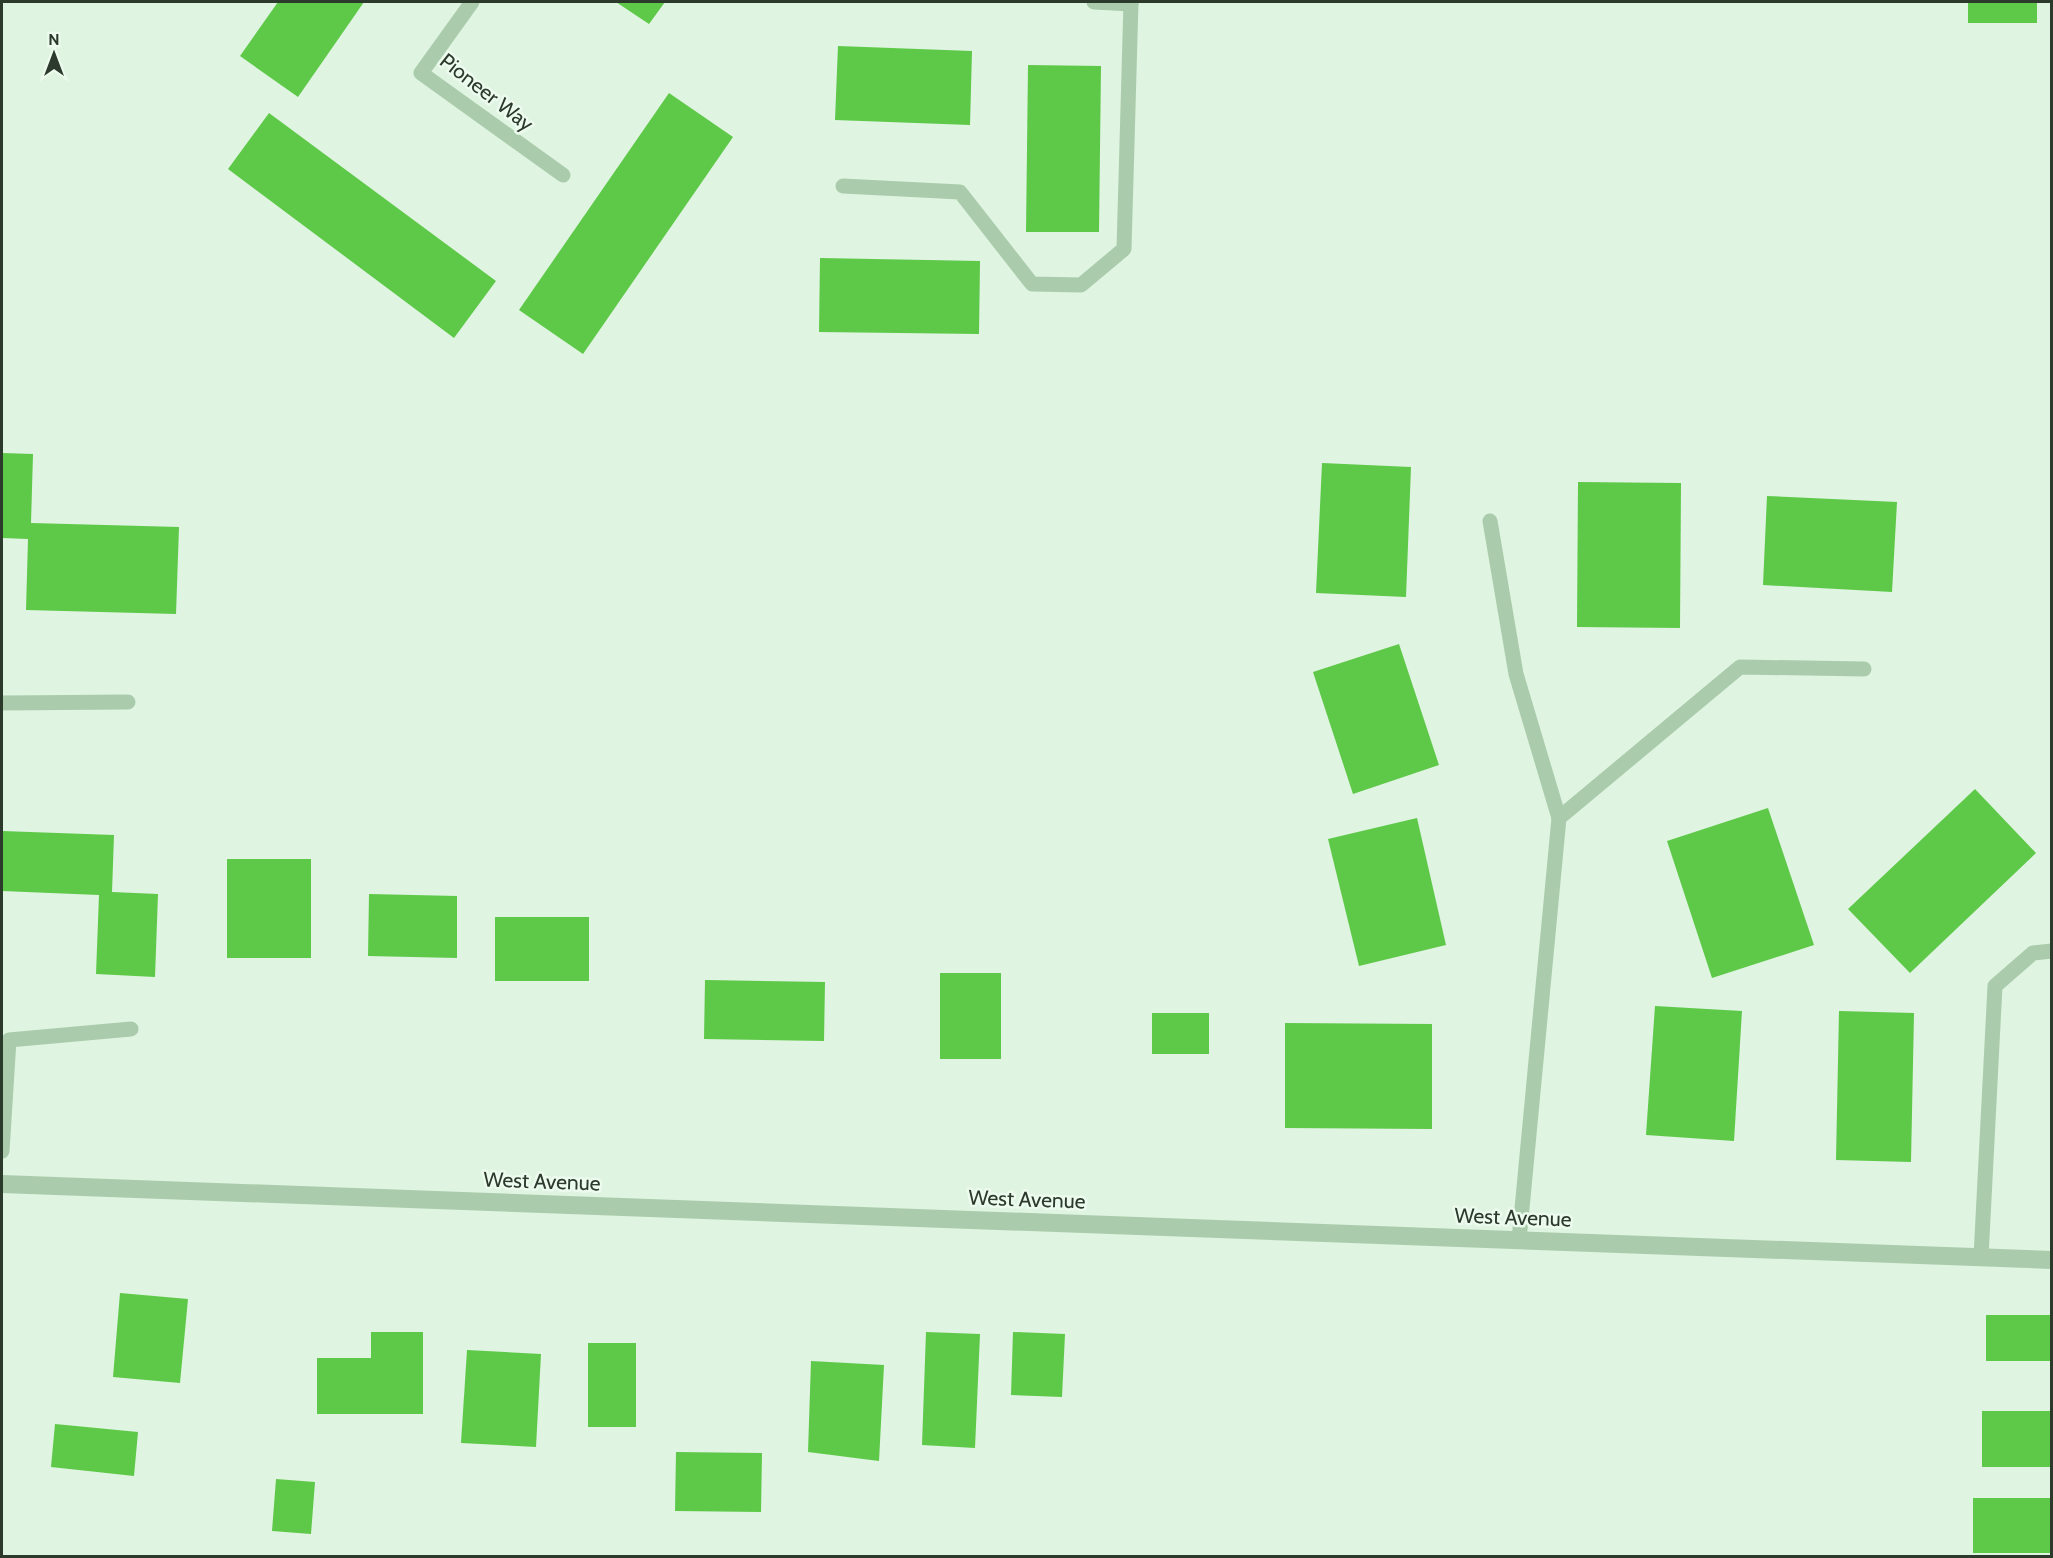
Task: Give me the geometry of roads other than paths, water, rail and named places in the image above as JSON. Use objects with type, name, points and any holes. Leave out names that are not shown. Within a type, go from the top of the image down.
[{"type":"street","name":"West Avenue","points":[[2,1184],[2052,1260]]},
{"type":"lane","name":"Pioneer Way","points":[[472,2],[421,72],[563,175]]},
{"type":"lane","points":[[843,186],[960,192],[1032,284],[1081,285],[1124,249],[1131,3],[1094,2]]},
{"type":"lane","points":[[1490,521],[1516,674],[1559,818],[1519,1240]]},
{"type":"lane","points":[[1559,818],[1740,667],[1864,669]]},
{"type":"lane","points":[[2,703],[128,702]]},
{"type":"lane","points":[[1981,1257],[1995,986],[2033,952],[2052,951]]},
{"type":"lane","points":[[2,1151],[5,1040],[131,1029]]}]
